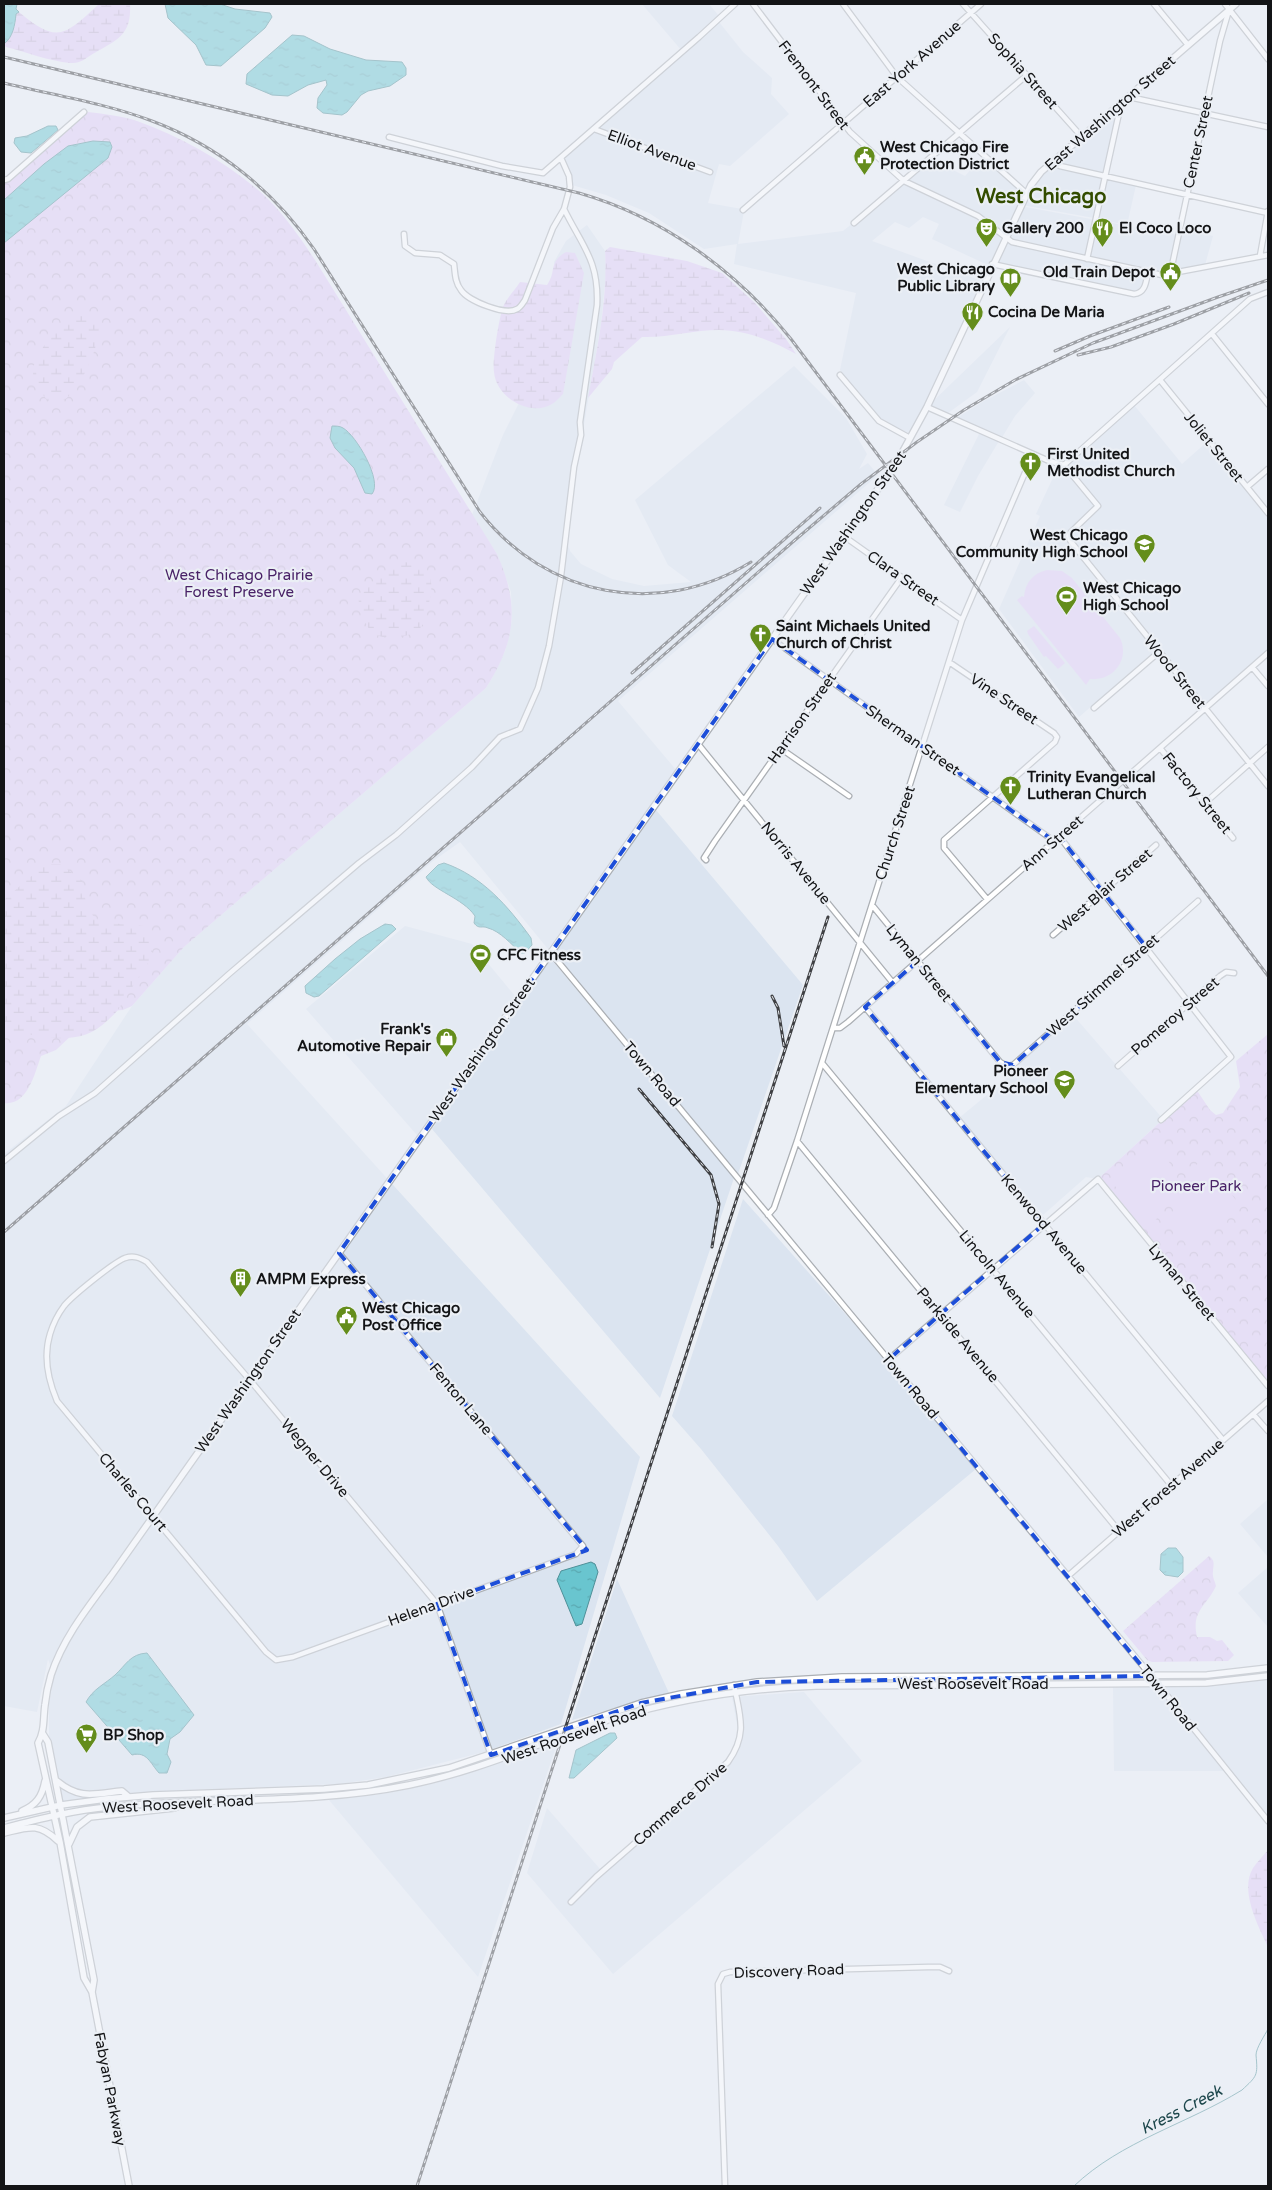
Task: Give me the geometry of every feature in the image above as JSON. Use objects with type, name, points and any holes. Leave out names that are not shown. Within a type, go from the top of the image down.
[{"type":"main road","name":"East Washington Street","points":[[1005,237],[1026,193],[1037,177],[1236,4]]},
{"type":"main road","name":"West Washington Street","points":[[54,1816],[38,1743],[43,1734],[47,1692],[61,1651],[74,1627],[897,462],[927,407],[1005,237]]},
{"type":"main road","name":"West Roosevelt Road","points":[[4,1818],[61,1805],[129,1797],[324,1789],[368,1785],[435,1771],[491,1755],[625,1707],[664,1697],[734,1685],[824,1678],[1221,1674],[1268,1668]]},
{"type":"main road","name":"West Roosevelt Road","points":[[4,1828],[63,1814],[108,1807],[326,1797],[374,1791],[446,1777],[626,1715],[684,1701],[736,1692],[816,1686],[1222,1682],[1268,1676]]},
{"type":"main road","name":"West Washington Street","points":[[43,1734],[48,1742],[61,1805]]},
{"type":"main road","points":[[11,1816],[33,1806],[38,1801],[43,1792],[46,1777]]},
{"type":"main road","points":[[57,1781],[68,1791],[81,1795],[122,1791],[129,1797]]},
{"type":"main road","points":[[69,1844],[76,1827],[90,1817],[174,1808],[187,1802]]},
{"type":"main road","name":"Fabyan Parkway","points":[[61,1805],[94,1980],[92,1992]]},
{"type":"main road","name":"Fabyan Parkway","points":[[54,1816],[84,1978],[92,1992],[129,2186]]},
{"type":"main road","points":[[4,1834],[28,1827],[38,1827],[47,1831],[60,1842]]},
{"type":"street","points":[[389,138],[502,166],[543,173],[735,4]]},
{"type":"street","name":"Fremont Street","points":[[753,4],[842,124],[904,181],[978,216],[1012,242],[1148,272],[1170,274],[1268,255]]},
{"type":"street","points":[[843,4],[897,76],[1026,193]]},
{"type":"street","name":"Sophia Street","points":[[963,4],[1082,137]]},
{"type":"street","name":"East York Avenue","points":[[743,210],[981,4]]},
{"type":"street","points":[[1154,4],[1188,45]]},
{"type":"street","points":[[1225,4],[1268,58]]},
{"type":"street","name":"Center Street","points":[[1170,274],[1220,41],[1229,9]]},
{"type":"street","points":[[854,224],[1027,75]]},
{"type":"street","points":[[1129,97],[1268,127]]},
{"type":"street","points":[[1087,259],[1121,104]]},
{"type":"street","points":[[4,180],[8,179],[84,112]]},
{"type":"street","name":"Elliot Avenue","points":[[594,129],[710,172]]},
{"type":"street","points":[[404,234],[405,246],[416,253],[440,255],[454,264],[455,277],[461,291],[476,302],[507,312],[518,309],[525,300],[553,228],[564,209],[571,182],[561,158]]},
{"type":"street","points":[[1053,162],[1060,166],[1105,177],[1268,212],[1260,256]]},
{"type":"street","points":[[4,1161],[59,1116],[96,1093],[236,968],[359,863],[396,835],[472,766],[500,737],[516,731],[522,725],[538,688],[553,627],[574,467],[581,435],[580,422],[597,305],[598,289],[594,266],[589,253],[564,209]]},
{"type":"street","points":[[992,264],[1134,294],[1142,292],[1148,272]]},
{"type":"street","points":[[927,407],[1051,462],[1064,465],[1250,299],[1268,292]]},
{"type":"street","points":[[1212,334],[1268,404]]},
{"type":"street","points":[[840,375],[879,422],[910,438]]},
{"type":"street","name":"Joliet Street","points":[[1160,380],[1268,513]]},
{"type":"street","name":"Church Street","points":[[768,1215],[774,1208],[797,1140],[962,620],[1033,454]]},
{"type":"street","name":"Wood Street","points":[[1064,465],[1098,506],[1071,532],[1068,536],[1069,539],[1268,786]]},
{"type":"street","points":[[1247,487],[1268,469]]},
{"type":"street","name":"Clara Street","points":[[845,537],[962,620]]},
{"type":"street","name":"Harrison Street","points":[[706,860],[704,858],[714,841],[902,577]]},
{"type":"street","name":"Sherman Street","points":[[772,639],[1054,841]]},
{"type":"street","points":[[1094,708],[1159,652]]},
{"type":"street","name":"Ann Street","points":[[833,1028],[840,1028],[865,1007],[1268,653]]},
{"type":"street","name":"Vine Street","points":[[949,662],[1054,733],[1057,737],[1055,742],[994,797]]},
{"type":"street","points":[[1252,667],[1268,686]]},
{"type":"street","name":"Norris Avenue","points":[[698,744],[893,982]]},
{"type":"street","points":[[780,748],[849,796]]},
{"type":"street","name":"Factory Street","points":[[1160,748],[1233,838]]},
{"type":"street","points":[[1205,803],[1268,748]]},
{"type":"street","points":[[987,899],[944,848],[944,842],[994,797]]},
{"type":"street","points":[[1059,836],[1231,1057],[1161,1120]]},
{"type":"street","name":"West Blair Street","points":[[1053,935],[1156,845]]},
{"type":"street","name":"West Stimmel Street","points":[[1007,1066],[1013,1065],[1198,901]]},
{"type":"street","name":"Lyman Street","points":[[872,905],[1000,1062],[1007,1066]]},
{"type":"street","name":"Town Road","points":[[550,952],[1157,1683],[1268,1821]]},
{"type":"street","name":"Pomeroy Street","points":[[1118,1066],[1226,972],[1234,972]]},
{"type":"street","name":"Kenwood Avenue","points":[[865,1007],[1223,1440]]},
{"type":"street","name":"Lincoln Avenue","points":[[822,1063],[1171,1485]]},
{"type":"street","name":"Parkside Avenue","points":[[797,1140],[1119,1530]]},
{"type":"street","name":"Lyman Street","points":[[1044,1224],[1098,1178],[1268,1386]]},
{"type":"street","points":[[888,1360],[1044,1224]]},
{"type":"street","name":"Fenton Lane","points":[[338,1252],[583,1546]]},
{"type":"street","name":"Wegner Drive","points":[[65,1305],[114,1264],[125,1258],[136,1256],[147,1262],[249,1379],[437,1604],[493,1762]]},
{"type":"street","name":"Charles Court","points":[[65,1305],[50,1334],[47,1364],[49,1382],[57,1402],[266,1652],[276,1660]]},
{"type":"street","name":"West Forest Avenue","points":[[1068,1576],[1268,1401]]},
{"type":"street","points":[[1253,1414],[1268,1431]]},
{"type":"street","name":"Helena Drive","points":[[276,1660],[293,1656],[576,1554],[583,1546]]},
{"type":"street","name":"Commerce Drive","points":[[571,1902],[596,1877],[728,1762],[739,1744],[742,1732],[734,1685]]},
{"type":"street","name":"Discovery Road","points":[[725,2186],[718,1984],[723,1974],[730,1972],[928,1967],[949,1971]]},
{"type":"highlighted area","points":[[772,639],[1054,841],[1059,836],[1146,947],[1013,1065],[1000,1062],[918,961],[865,1007],[1044,1224],[888,1360],[1150,1676],[757,1682],[641,1703],[491,1755],[437,1604],[587,1550],[339,1253]]},
{"type":"shaded area","points":[[642,4],[709,4],[719,16],[682,51]]},
{"type":"shaded area","points":[[719,22],[743,52],[772,78],[771,94],[789,114],[730,166],[719,164],[708,203],[742,209],[744,211],[738,244],[843,231],[904,182],[978,217],[1004,235],[990,266],[932,239],[939,224],[923,217],[909,228],[895,222],[872,241],[982,281],[911,434],[880,420],[840,370],[856,293],[734,264],[737,244],[704,249],[649,213],[606,195],[572,185],[571,175],[563,159]]},
{"type":"shaded area","points":[[1119,107],[1104,175],[1061,166],[1055,162]]},
{"type":"shaded area","points":[[983,156],[1024,194],[1005,232],[978,215],[906,180],[931,159],[965,176]]},
{"type":"shaded area","points":[[1053,164],[1104,178],[1094,218],[1022,205],[1038,177]]},
{"type":"shaded area","points":[[1106,178],[1136,185],[1127,225],[1097,219]]},
{"type":"shaded area","points":[[1020,206],[1178,235],[1170,275],[1148,272],[1144,289],[1138,294],[993,263]]},
{"type":"shaded area","points":[[587,225],[605,251],[606,273],[601,324],[565,537],[570,551],[581,564],[612,579],[644,586],[691,582],[668,565],[635,500],[794,366],[846,418],[867,454],[859,469],[868,463],[878,475],[618,701],[677,771],[548,949],[460,842],[433,861],[247,1024],[640,1457],[561,1724],[484,1752],[386,1777],[339,1784],[147,1792],[62,1802],[49,1738],[49,1704],[54,1676],[48,1659],[37,1712],[4,1706],[4,1154],[66,1106],[132,1006],[184,947],[486,688],[505,651],[509,636],[512,620],[511,592],[497,554],[472,515],[503,435],[562,310],[554,262],[566,241]]},
{"type":"shaded area","points":[[1180,229],[1213,236],[1205,265],[1172,273]]},
{"type":"shaded area","points":[[1010,327],[977,392],[944,416],[927,407]]},
{"type":"shaded area","points":[[1024,380],[1035,393],[1015,416],[1001,439],[955,419],[984,401]]},
{"type":"shaded area","name":"West Chicago Community High School","points":[[1134,405],[1182,464],[1208,441],[1268,517],[1268,650],[1205,705],[1159,648],[1079,717],[999,609],[1040,516],[1036,514],[1058,467],[1066,465]]},
{"type":"shaded area","points":[[980,432],[999,441],[978,476],[960,512],[944,505]]},
{"type":"shaded area","points":[[656,810],[803,985],[738,1174],[554,952]]},
{"type":"shaded area","points":[[405,926],[472,944],[515,996],[417,1135],[306,1009]]},
{"type":"shaded area","points":[[551,959],[734,1178],[660,1398],[432,1129]]},
{"type":"shaded area","name":"Pioneer Elementary School","points":[[1073,1015],[1163,1119],[1098,1179],[1086,1177],[1043,1215],[959,1118],[1004,1081],[1008,1074]]},
{"type":"shaded area","points":[[743,1199],[857,1327],[976,1469],[817,1601],[778,1546],[701,1449],[672,1416]]},
{"type":"shaded area","points":[[1268,1499],[1268,1557],[1240,1524]]},
{"type":"shaded area","points":[[1268,1567],[1268,1627],[1238,1593]]},
{"type":"shaded area","points":[[617,1579],[669,1693],[572,1720]]},
{"type":"shaded area","points":[[1268,1679],[1268,1816],[1161,1685],[1216,1685]]},
{"type":"shaded area","points":[[1156,1685],[1225,1771],[1114,1771],[1113,1686]]},
{"type":"shaded area","points":[[804,1692],[862,1761],[613,1974],[527,1873],[547,1808],[600,1869],[722,1764],[733,1748],[738,1730],[732,1697]]},
{"type":"shaded area","points":[[558,1741],[478,1977],[329,1800],[388,1793],[435,1783],[479,1770]]},
{"type":"green space","points":[[99,4],[130,4],[128,25],[119,38],[76,63],[54,60],[4,45],[15,26],[16,14],[19,12],[43,29],[61,32],[78,23]]},
{"type":"green space","name":"West Chicago Prairie Forest Preserve","points":[[88,112],[119,116],[137,121],[190,144],[239,175],[268,199],[281,213],[315,260],[497,554],[509,590],[512,606],[511,622],[504,654],[486,688],[184,947],[132,1006],[123,1010],[110,1011],[73,1034],[56,1050],[41,1056],[33,1079],[25,1094],[12,1102],[4,1103],[4,183],[11,180]]},
{"type":"green space","points":[[610,247],[687,261],[722,273],[755,303],[786,339],[796,354],[759,337],[729,330],[709,330],[642,337],[614,362],[612,369],[588,398],[603,306],[606,269],[605,251]]},
{"type":"green space","points":[[566,252],[575,253],[584,273],[563,394],[550,405],[539,408],[522,406],[506,396],[496,381],[494,359],[501,312],[506,301],[520,282],[547,285],[557,259]]},
{"type":"green space","points":[[90,315],[99,326],[93,355],[83,377],[64,400],[49,402],[35,382],[33,371],[35,361],[54,334],[63,326],[78,316]]},
{"type":"green space","points":[[399,562],[419,563],[429,574],[431,595],[424,622],[419,629],[408,635],[393,638],[379,636],[374,634],[368,627],[358,598],[380,575]]},
{"type":"green space","name":"West Chicago High School","points":[[1047,570],[1062,571],[1072,578],[1120,638],[1123,654],[1118,667],[1113,672],[1099,679],[1090,679],[1086,685],[1017,600],[1022,596],[1024,597],[1026,587],[1034,576]]},
{"type":"green space","points":[[1034,626],[1065,663],[1058,669],[1046,656],[1044,657],[1028,634],[1027,631]]},
{"type":"green space","points":[[45,864],[60,864],[82,881],[87,908],[98,922],[144,926],[153,944],[150,960],[116,1012],[97,1029],[74,1037],[49,1038],[11,1031],[4,1023],[4,900]]},
{"type":"green space","name":"Pioneer Park","points":[[1268,1034],[1268,1386],[1098,1179],[1196,1089],[1210,1110],[1216,1115],[1223,1113],[1240,1087],[1236,1061]]},
{"type":"green space","points":[[1157,1147],[1166,1157],[1172,1168],[1174,1178],[1170,1198],[1149,1228],[1115,1186],[1115,1182]]},
{"type":"green space","points":[[1202,1160],[1236,1200],[1237,1205],[1188,1247],[1181,1236],[1177,1224],[1175,1213],[1176,1201],[1185,1179]]},
{"type":"green space","points":[[1209,1556],[1213,1561],[1213,1576],[1216,1586],[1198,1614],[1196,1620],[1197,1637],[1210,1637],[1217,1641],[1222,1640],[1234,1655],[1228,1661],[1152,1662],[1147,1660],[1123,1631]]},
{"type":"green space","points":[[1268,1850],[1268,1947],[1252,1909],[1248,1887],[1249,1877],[1253,1868]]},
{"type":"water","points":[[4,4],[17,4],[16,9],[19,12],[16,14],[11,34],[4,44]]},
{"type":"water","points":[[165,4],[220,4],[235,9],[270,13],[272,17],[265,28],[221,66],[206,65],[196,45],[168,18]]},
{"type":"water","points":[[292,35],[304,36],[330,49],[366,60],[402,62],[406,68],[406,75],[390,86],[368,91],[361,95],[347,112],[342,115],[323,113],[317,108],[318,98],[327,85],[326,80],[308,85],[288,96],[272,95],[246,84],[247,74]]},
{"type":"water","points":[[48,126],[56,126],[58,130],[31,153],[21,152],[14,143],[15,138],[27,136]]},
{"type":"water","points":[[93,141],[110,142],[112,147],[108,158],[4,243],[4,200],[44,164],[68,146]]},
{"type":"water","points":[[332,426],[343,428],[355,439],[361,449],[374,479],[372,494],[365,493],[354,468],[335,448],[330,438]]},
{"type":"water","points":[[444,863],[458,869],[482,884],[513,915],[531,938],[532,945],[525,953],[521,953],[497,932],[476,925],[474,923],[475,916],[470,910],[429,882],[426,877],[438,865]]},
{"type":"water","points":[[385,924],[392,925],[396,929],[319,996],[314,997],[306,993],[305,986],[335,959],[360,939]]},
{"type":"water","points":[[1168,1548],[1176,1548],[1183,1557],[1183,1572],[1178,1577],[1165,1575],[1160,1570],[1161,1554]]},
{"type":"water","points":[[591,1562],[595,1564],[598,1572],[582,1624],[576,1626],[557,1580],[561,1571]]},
{"type":"water","points":[[147,1653],[194,1715],[180,1732],[170,1739],[167,1754],[171,1762],[167,1773],[159,1773],[145,1756],[132,1755],[86,1702],[96,1690],[132,1658],[136,1655]]},
{"type":"water","points":[[610,1733],[615,1733],[617,1738],[574,1778],[569,1778],[576,1750]]},
{"type":"waterway","name":"Kress Creek","points":[[1074,2186],[1092,2170],[1112,2157],[1242,2090],[1251,2082],[1255,2075],[1257,2067],[1256,2052],[1268,2029]]},
{"type":"railway","points":[[4,57],[579,193],[610,203],[640,216],[696,250],[747,291],[791,339],[1268,976]]},
{"type":"railway","points":[[4,83],[97,104],[177,131],[222,157],[263,190],[281,208],[314,249],[480,512],[507,541],[537,564],[570,580],[606,590],[642,594],[679,590],[716,580],[751,562]]},
{"type":"railway","points":[[4,1232],[861,484],[964,410],[1015,380],[1093,343],[1268,280]]},
{"type":"railway","points":[[1078,355],[1111,347],[1174,324],[1249,293]]},
{"type":"railway","points":[[1055,351],[1169,307]]},
{"type":"railway","points":[[632,673],[820,508]]},
{"type":"railway","points":[[417,2186],[828,917]]},
{"type":"railway","points":[[772,996],[778,1008],[784,1046]]},
{"type":"railway","points":[[639,1089],[711,1175],[719,1204],[712,1247]]},
{"type":"place","name":"West Chicago Fire Protection District","points":[[864,175]]},
{"type":"place","name":"Gallery 200","points":[[986,247]]},
{"type":"place","name":"El Coco Loco","points":[[1103,247]]},
{"type":"place","name":"Old Train Depot","points":[[1171,291]]},
{"type":"place","name":"West Chicago Public Library","points":[[1011,297]]},
{"type":"place","name":"Cocina De Maria","points":[[972,331]]},
{"type":"place","name":"First United Methodist Church","points":[[1031,482]]},
{"type":"place","name":"West Chicago Community High School","points":[[1144,563]]},
{"type":"place","name":"West Chicago High School","points":[[1067,616]]},
{"type":"place","name":"Saint Michaels United Church of Christ","points":[[760,654]]},
{"type":"place","name":"Trinity Evangelical Lutheran Church","points":[[1011,805]]},
{"type":"place","name":"CFC Fitness","points":[[481,974]]},
{"type":"place","name":"Frank's Automotive Repair","points":[[447,1057]]},
{"type":"place","name":"Pioneer Elementary School","points":[[1064,1099]]},
{"type":"place","name":"AMPM Express","points":[[240,1298]]},
{"type":"place","name":"West Chicago Post Office","points":[[346,1336]]},
{"type":"place","name":"BP Shop","points":[[87,1754]]},
{"type":"district","name":"West Chicago","points":[[1041,196]]}]
